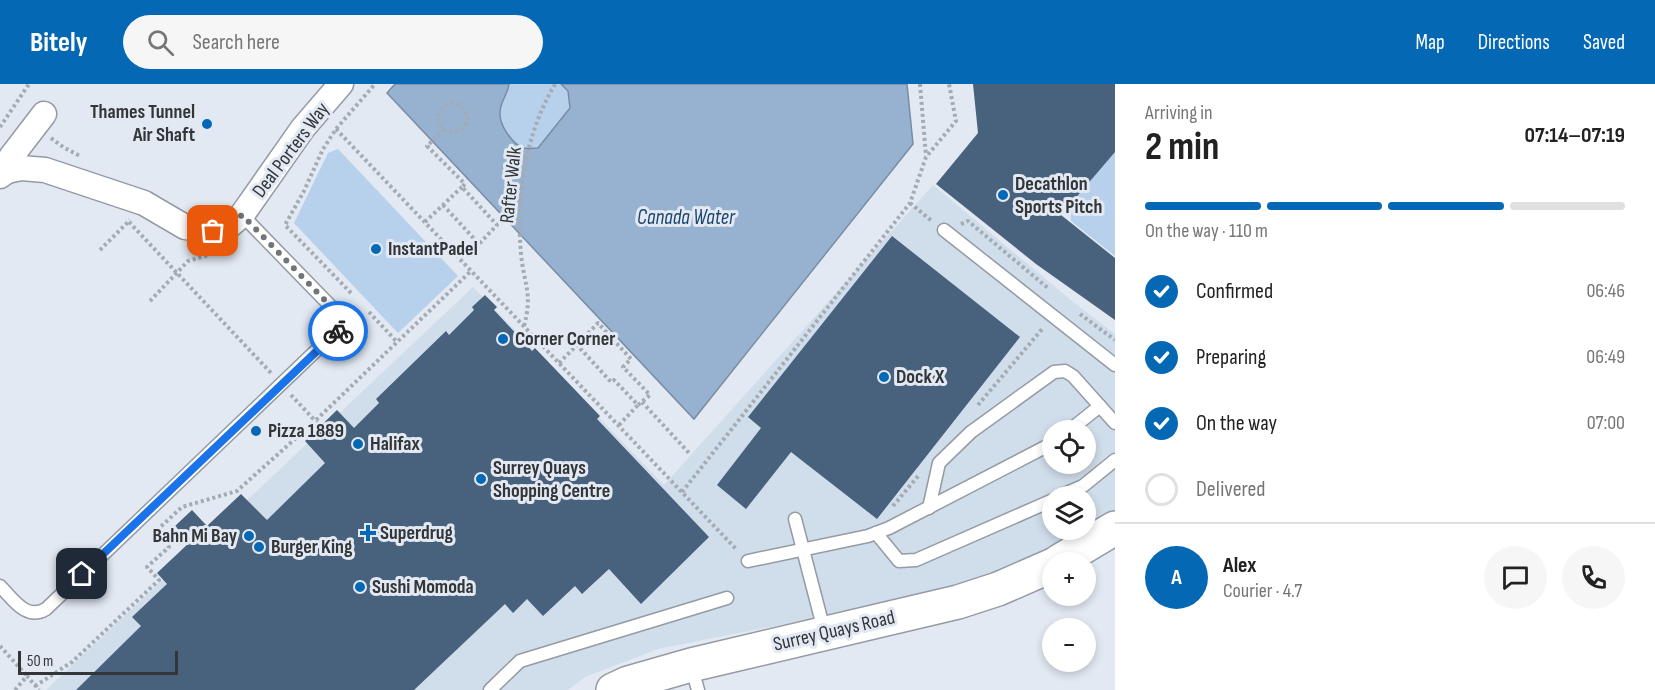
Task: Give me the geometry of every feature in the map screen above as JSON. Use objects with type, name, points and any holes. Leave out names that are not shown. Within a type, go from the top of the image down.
[{"type":"street","name":"Deal Porters Way","points":[[3,173],[28,167],[45,170],[144,203],[185,227],[213,231],[228,226],[242,215],[303,128],[341,84]]},
{"type":"street","name":"Deal Porters Way","points":[[3,173],[11,158],[44,114]]},
{"type":"street","points":[[1075,552],[1115,528]]},
{"type":"street","name":"Surrey Quays Road","points":[[613,690],[628,683],[695,677],[825,634],[958,602],[998,589],[1042,570]]},
{"type":"lane","points":[[0,586],[24,611],[39,613],[46,609],[346,322],[242,215]]},
{"type":"lane","points":[[944,230],[1115,365]]},
{"type":"lane","points":[[928,508],[939,463],[971,432],[1054,372],[1065,371],[1073,376],[1115,423]]},
{"type":"lane","points":[[1082,420],[1100,406]]},
{"type":"lane","points":[[748,561],[876,533],[1042,449]]},
{"type":"lane","points":[[1083,486],[1115,460]]},
{"type":"lane","points":[[876,533],[899,561],[916,560],[1042,505]]},
{"type":"lane","points":[[795,519],[825,634]]},
{"type":"lane","points":[[490,690],[520,661],[727,598]]},
{"type":"path","points":[[0,127],[29,84]]},
{"type":"path","points":[[351,293],[285,225],[323,149],[336,129],[375,84]]},
{"type":"path","name":"Rafter Walk","points":[[524,326],[529,308],[529,294],[521,255],[520,219],[526,154],[537,121],[555,84]]},
{"type":"path","points":[[920,84],[926,157]]},
{"type":"path","points":[[682,492],[910,203],[926,157],[956,121],[949,84]]},
{"type":"path","points":[[455,102],[467,113],[468,122],[459,132],[452,133],[444,130],[438,120],[440,111],[447,104],[455,102]]},
{"type":"path","points":[[336,129],[748,561]]},
{"type":"path","points":[[424,222],[465,184],[427,146],[444,130]]},
{"type":"path","points":[[443,205],[479,243],[497,225],[462,187]]},
{"type":"path","points":[[100,250],[129,222],[321,427]]},
{"type":"path","points":[[150,302],[188,261],[209,255]]},
{"type":"path","points":[[35,686],[72,662],[159,580],[147,567],[169,547],[156,532],[182,507],[237,491],[315,421],[471,271]]},
{"type":"path","points":[[369,312],[397,342]]},
{"type":"path","points":[[559,363],[598,323],[631,359],[623,367],[650,395],[619,426]]},
{"type":"path","points":[[577,345],[611,382],[614,380],[689,453]]},
{"type":"path","points":[[0,646],[39,690]]},
{"type":"path","points":[[15,690],[27,676]]},
{"type":"shaded area","points":[[509,84],[561,84],[568,91],[570,108],[538,148],[519,146],[504,128],[500,108]]},
{"type":"shaded area","points":[[1115,84],[1115,256],[1071,221],[1070,196]]},
{"type":"shaded area","name":"InstantPadel","points":[[338,149],[458,276],[398,333],[294,223],[328,153]]},
{"type":"shaded area","points":[[933,185],[1115,334],[1115,517],[1096,529],[1096,486],[1042,486],[1042,540],[1078,540],[1059,552],[1042,552],[1042,562],[1017,578],[658,649],[585,677],[568,690],[46,690],[473,287],[664,485]]},
{"type":"water","name":"Canada Water","points":[[395,84],[509,84],[500,108],[501,122],[519,146],[538,148],[570,108],[568,91],[561,84],[907,84],[913,144],[694,419],[387,93]]},
{"type":"building","points":[[973,84],[1115,84],[1115,152],[1061,215],[1115,258],[1115,320],[1036,264],[936,184],[978,133]]},
{"type":"building","name":"Dock X","points":[[892,236],[1020,337],[877,519],[791,452],[746,509],[717,485],[761,428],[748,417]]},
{"type":"building","name":"Surrey Quays Shopping Centre","points":[[485,295],[497,307],[494,310],[532,351],[535,348],[600,416],[597,419],[709,537],[641,604],[609,569],[582,594],[575,586],[543,616],[527,599],[513,613],[505,604],[414,690],[76,690],[141,626],[132,617],[167,584],[157,573],[190,542],[175,526],[192,510],[207,526],[241,494],[267,520],[325,463],[305,441],[337,410],[354,428],[379,403],[376,399],[446,331],[449,335],[474,310],[472,307]]},
{"type":"way so far","points":[[213,231],[228,226],[242,215],[346,322],[338,331]]},
{"type":"place","name":"Thames Tunnel Air Shaft","points":[[207,124]]},
{"type":"place","name":"Decathlon Sports Pitch","points":[[1003,195]]},
{"type":"place","name":"InstantPadel","points":[[376,249]]},
{"type":"place","name":"Corner Corner","points":[[503,339]]},
{"type":"place","name":"Dock X","points":[[884,377]]},
{"type":"place","name":"Pizza 1889","points":[[256,431]]},
{"type":"place","name":"Halifax","points":[[358,444]]},
{"type":"place","name":"Surrey Quays Shopping Centre","points":[[481,479]]},
{"type":"place","name":"Superdrug","points":[[368,533]]},
{"type":"place","name":"Bahn Mi Bay","points":[[249,536]]},
{"type":"place","name":"Burger King","points":[[259,547]]},
{"type":"place","name":"Sushi Momoda","points":[[360,587]]},
{"type":"route","points":[[82,574],[338,331]]}]
